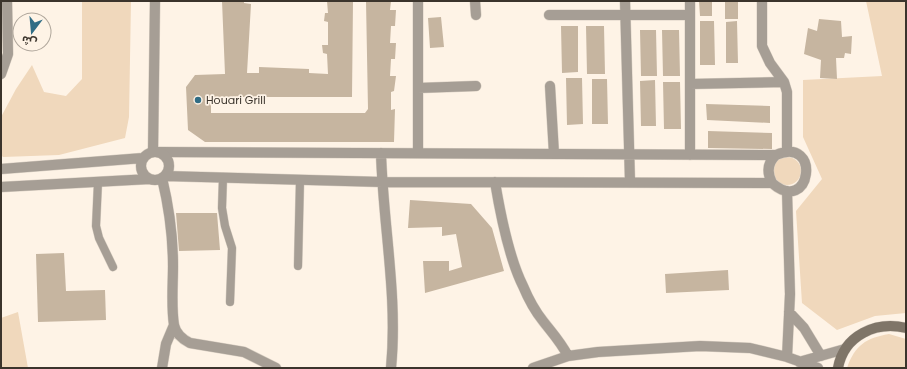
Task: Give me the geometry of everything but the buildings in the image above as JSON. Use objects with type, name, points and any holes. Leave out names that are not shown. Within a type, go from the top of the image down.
[{"type":"main road","points":[[838,368],[845,349],[854,339],[865,331],[878,326],[892,325],[906,328]]},
{"type":"street","points":[[1,74],[8,54],[7,1]]},
{"type":"street","points":[[155,1],[156,152]]},
{"type":"street","points":[[418,1],[418,153]]},
{"type":"street","points":[[475,1],[476,15]]},
{"type":"street","points":[[626,1],[628,155],[630,182]]},
{"type":"street","points":[[690,1],[690,155]]},
{"type":"street","points":[[762,1],[762,46],[770,63],[784,82],[787,92],[787,152]]},
{"type":"street","points":[[549,15],[690,15]]},
{"type":"street","points":[[690,84],[784,82]]},
{"type":"street","points":[[418,88],[476,86]]},
{"type":"street","points":[[550,86],[554,154]]},
{"type":"street","points":[[156,152],[167,157],[169,162],[168,172],[163,177]]},
{"type":"street","points":[[1,169],[143,158],[156,152],[776,155],[787,152],[797,154],[803,160],[807,171],[802,184],[797,189],[787,191],[778,189],[772,183],[769,177],[768,168],[776,155]]},
{"type":"street","points":[[381,153],[382,182],[392,280],[392,367]]},
{"type":"street","points":[[143,158],[142,170],[150,178]]},
{"type":"street","points":[[162,368],[166,344],[174,325],[173,260],[169,210],[163,177]]},
{"type":"street","points":[[1,187],[163,177],[223,177],[382,182],[772,183]]},
{"type":"street","points":[[496,182],[498,202],[513,260],[522,286],[542,320],[559,339],[568,356]]},
{"type":"street","points":[[787,191],[789,312],[787,357]]},
{"type":"street","points":[[789,312],[804,328],[821,356]]},
{"type":"street","points":[[174,325],[182,339],[190,343],[244,352],[276,368]]},
{"type":"street","points":[[533,368],[568,356],[598,352],[700,346],[750,348],[787,357],[818,368]]},
{"type":"street","points":[[800,362],[845,349]]},
{"type":"lane","points":[[223,177],[222,208],[225,226],[232,248],[230,302]]},
{"type":"lane","points":[[298,266],[300,180]]},
{"type":"lane","points":[[98,182],[96,226],[99,238],[113,267]]},
{"type":"shaded area","points":[[82,1],[131,1],[129,117],[125,138],[59,155],[3,157],[1,155],[1,117],[16,89],[32,65],[44,92],[66,96],[82,79]]},
{"type":"shaded area","points":[[866,1],[906,1],[906,313],[875,316],[837,330],[802,303],[796,211],[822,179],[803,137],[803,80],[882,76]]},
{"type":"shaded area","points":[[787,157],[797,161],[801,171],[797,181],[787,185],[777,181],[773,171],[777,161]]},
{"type":"shaded area","points":[[18,312],[28,368],[1,368],[1,318]]},
{"type":"shaded area","points":[[889,334],[906,339],[906,368],[847,368],[850,360],[862,344],[868,340]]},
{"type":"place","name":"Houari Grill","points":[[198,100]]}]
